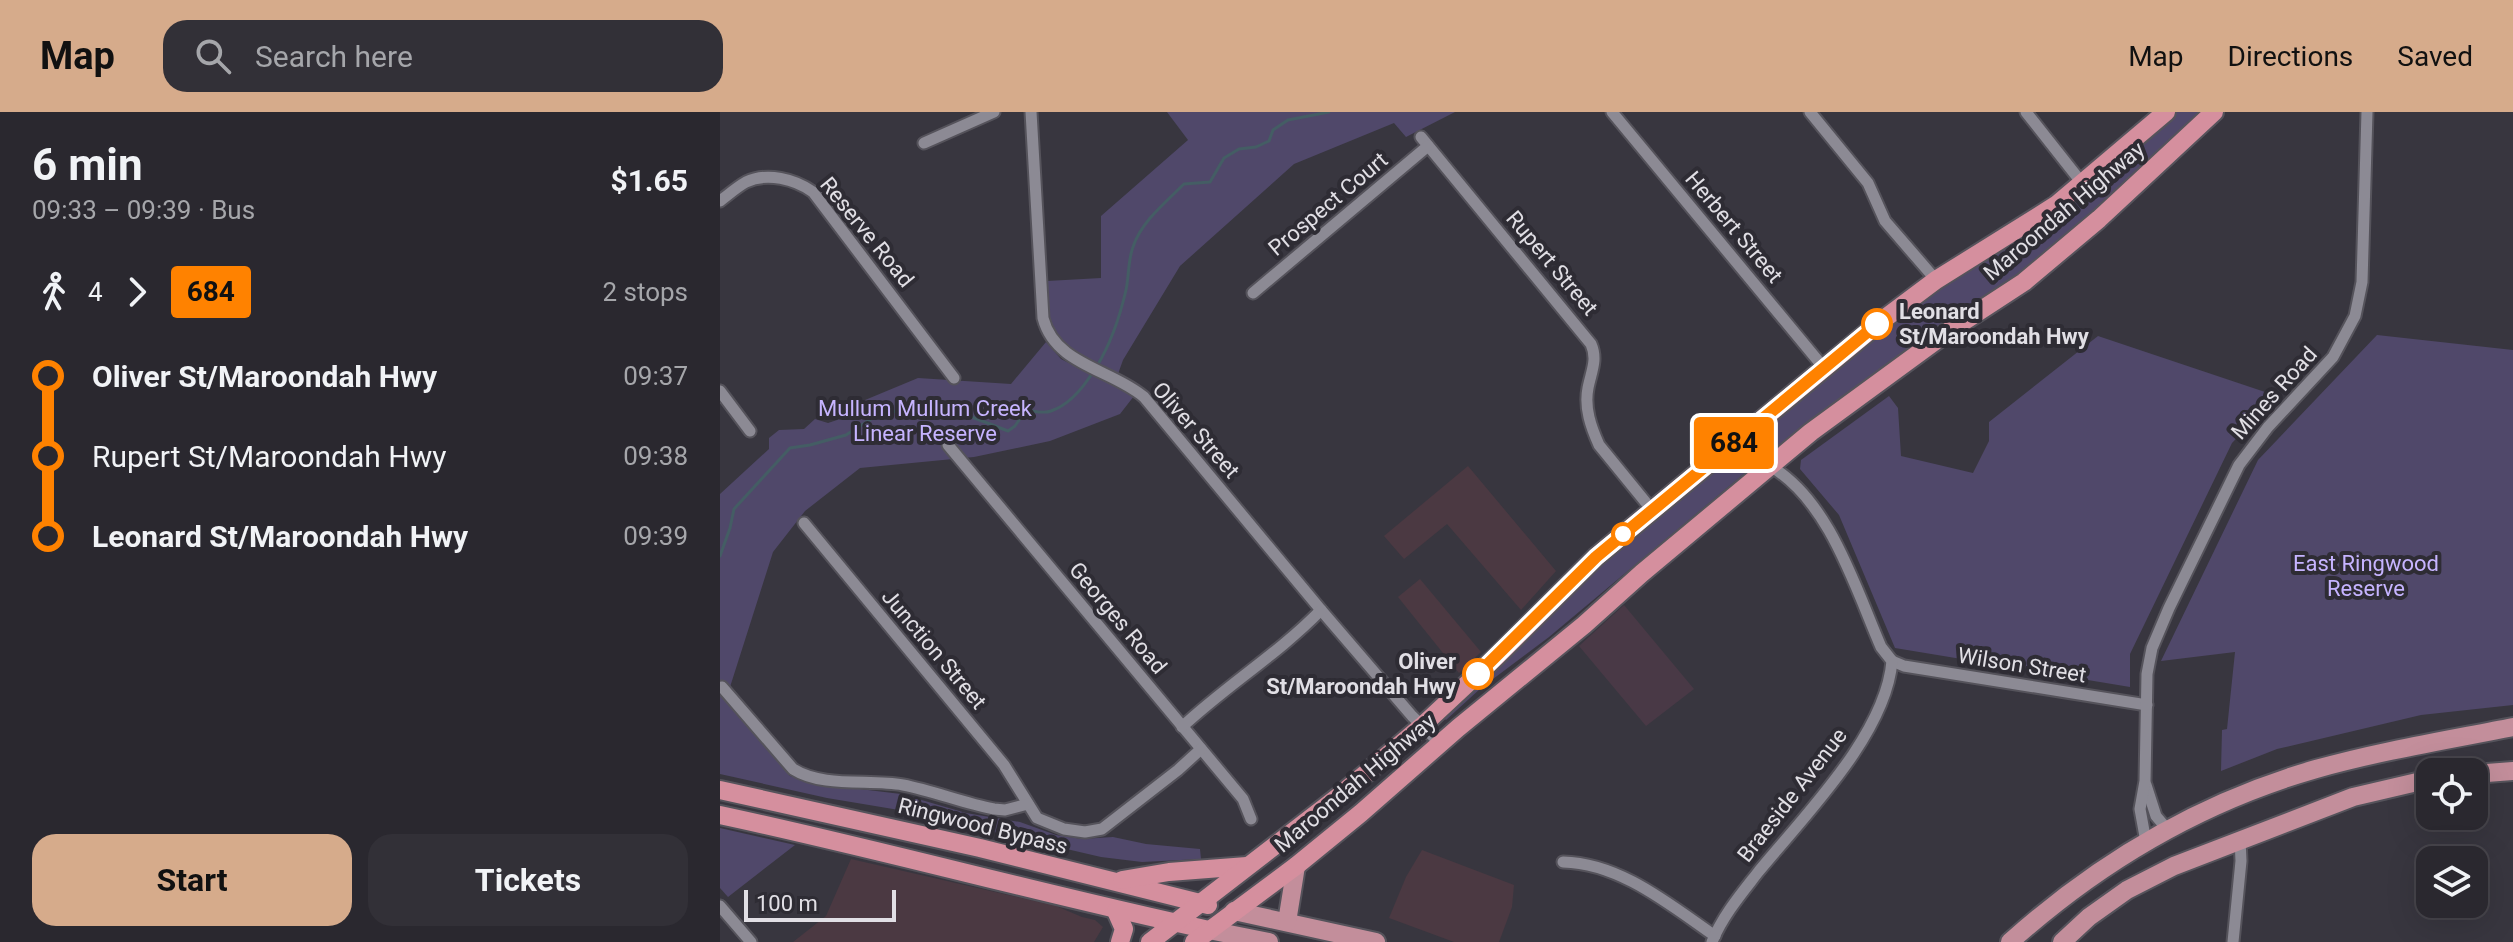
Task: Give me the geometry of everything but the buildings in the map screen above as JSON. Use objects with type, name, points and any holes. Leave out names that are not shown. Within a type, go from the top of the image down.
[{"type":"highway","name":"Maroondah Highway","points":[[1150,942],[1339,796],[1422,726],[1596,557],[1824,368],[1936,280],[2027,224],[2082,183],[2166,112]]},
{"type":"highway","name":"Maroondah Highway","points":[[1194,942],[1296,866],[1811,432],[1949,331],[2024,282],[2099,219],[2214,112]]},
{"type":"highway","name":"Ringwood Bypass","points":[[720,790],[980,848],[1234,911]]},
{"type":"highway","points":[[720,815],[943,865],[1116,911],[1209,930]]},
{"type":"highway","points":[[1111,882],[1169,872],[1248,866]]},
{"type":"highway","points":[[1116,911],[1124,929],[1120,942]]},
{"type":"main road","points":[[2010,942],[2076,886],[2157,835],[2236,797],[2317,769],[2513,727]]},
{"type":"main road","points":[[2488,773],[2513,771]]},
{"type":"main road","points":[[2062,942],[2089,917],[2127,890],[2174,866],[2353,797],[2416,782]]},
{"type":"main road","points":[[2157,835],[2174,866]]},
{"type":"main road","points":[[1287,922],[1296,866]]},
{"type":"main road","points":[[1234,911],[1367,941]]},
{"type":"main road","points":[[1209,930],[1269,942]]},
{"type":"street","points":[[924,143],[994,112]]},
{"type":"street","name":"Oliver Street","points":[[1031,112],[1043,318],[1055,344],[1066,354],[1144,397],[1321,610],[1441,744]]},
{"type":"street","name":"Herbert Street","points":[[1612,112],[1824,368]]},
{"type":"street","points":[[1810,112],[1868,183],[1885,221],[1936,280]]},
{"type":"street","points":[[2026,112],[2082,183]]},
{"type":"street","name":"Mines Road","points":[[2157,835],[2140,809],[2145,781],[2147,674],[2152,648],[2228,484],[2246,454],[2333,357],[2355,316],[2362,282],[2367,112]]},
{"type":"street","name":"Prospect Court","points":[[1253,293],[1424,141]]},
{"type":"street","name":"Rupert Street","points":[[1424,141],[1591,344],[1595,360],[1587,398],[1594,433],[1599,445],[1652,510]]},
{"type":"street","name":"Reserve Road","points":[[720,201],[747,182],[761,178],[793,181],[813,192],[954,378]]},
{"type":"street","points":[[720,391],[750,431]]},
{"type":"street","name":"Georges Road","points":[[948,445],[1243,799],[1251,819]]},
{"type":"street","points":[[1770,466],[1787,476],[1825,524],[1881,647],[1892,661]]},
{"type":"street","name":"Junction Street","points":[[804,523],[1004,765],[1028,804]]},
{"type":"street","points":[[1182,727],[1219,693],[1287,644],[1321,610]]},
{"type":"street","name":"Wilson Street","points":[[1892,661],[1904,666],[2147,705]]},
{"type":"street","name":"Braeside Avenue","points":[[1714,939],[1735,901],[1848,762],[1889,687],[1892,661]]},
{"type":"street","points":[[722,687],[793,769],[801,774],[907,786],[994,809],[1005,810],[1028,804],[1037,818],[1054,826],[1085,832],[1102,829],[1201,749]]},
{"type":"street","name":"Mines Road","points":[[2145,781],[2156,816],[2157,835]]},
{"type":"street","points":[[2233,942],[2241,861],[2240,839]]},
{"type":"street","points":[[1563,862],[1588,865],[1643,887],[1714,939]]},
{"type":"street","points":[[720,906],[751,942]]},
{"type":"shaded area","points":[[1468,466],[1556,571],[1521,610],[1447,524],[1404,559],[1384,536]]},
{"type":"shaded area","points":[[1420,579],[1481,652],[1459,673],[1398,597]]},
{"type":"shaded area","points":[[1624,605],[1694,689],[1646,726],[1579,646]]},
{"type":"shaded area","points":[[1422,850],[1514,885],[1512,907],[1499,942],[1454,942],[1389,918],[1406,877]]},
{"type":"shaded area","points":[[851,859],[1056,906],[1095,920],[1103,927],[1094,942],[793,942],[826,916]]},
{"type":"green space","name":"Mullum Mullum Creek Linear Reserve","points":[[1167,112],[1455,112],[1406,137],[1394,123],[1294,164],[1180,266],[1123,360],[1118,374],[1078,354],[1060,340],[1050,320],[1047,281],[1101,278],[1101,216],[1188,140]]},
{"type":"green space","points":[[2177,112],[2202,112],[2080,223],[2018,274],[1770,452],[1549,637],[1481,688],[1446,720],[1444,718],[1584,579],[1637,533],[1896,320],[2127,155]]},
{"type":"green space","name":"East Ringwood Reserve","points":[[2377,335],[2513,350],[2513,705],[2421,715],[2277,749],[2221,771],[2222,730],[2227,729],[2235,652],[2161,661],[2258,460]]},
{"type":"green space","points":[[2098,336],[2277,396],[2232,443],[2130,654],[2130,687],[1895,648],[1839,515],[1800,469],[1801,460],[1889,396],[1898,408],[1901,456],[1973,473],[1989,441],[1989,422]]},
{"type":"green space","name":"Mullum Mullum Creek Linear Reserve","points":[[1046,342],[1061,359],[1134,396],[1120,414],[1050,441],[974,457],[860,468],[805,511],[773,552],[730,687],[722,694],[790,776],[901,794],[966,813],[1020,822],[1056,835],[1082,839],[1113,837],[1146,844],[1200,849],[1201,859],[1142,862],[1101,857],[899,810],[827,798],[720,774],[720,494],[769,449],[769,438],[779,430],[804,429],[815,419],[828,423],[843,418],[853,405],[918,378],[1011,384]]},
{"type":"green space","points":[[720,828],[795,845],[728,897],[720,888]]},
{"type":"waterway","points":[[1097,366],[1121,310],[1133,247],[1155,213],[1184,184],[1210,182],[1224,158],[1239,149],[1256,147],[1269,141],[1273,130],[1288,120],[1329,112]]},
{"type":"waterway","points":[[720,556],[734,509],[790,448],[846,435],[879,414],[917,408],[946,407],[1008,431],[1026,410],[1048,412],[1064,405],[1093,372]]},
{"type":"bus line","name":"684","points":[[1478,674],[1596,557],[1877,324]]},
{"type":"place","name":"Leonard St/Maroondah Hwy","points":[[1877,324]]},
{"type":"place","name":"Oliver St/Maroondah Hwy","points":[[1478,674]]}]
